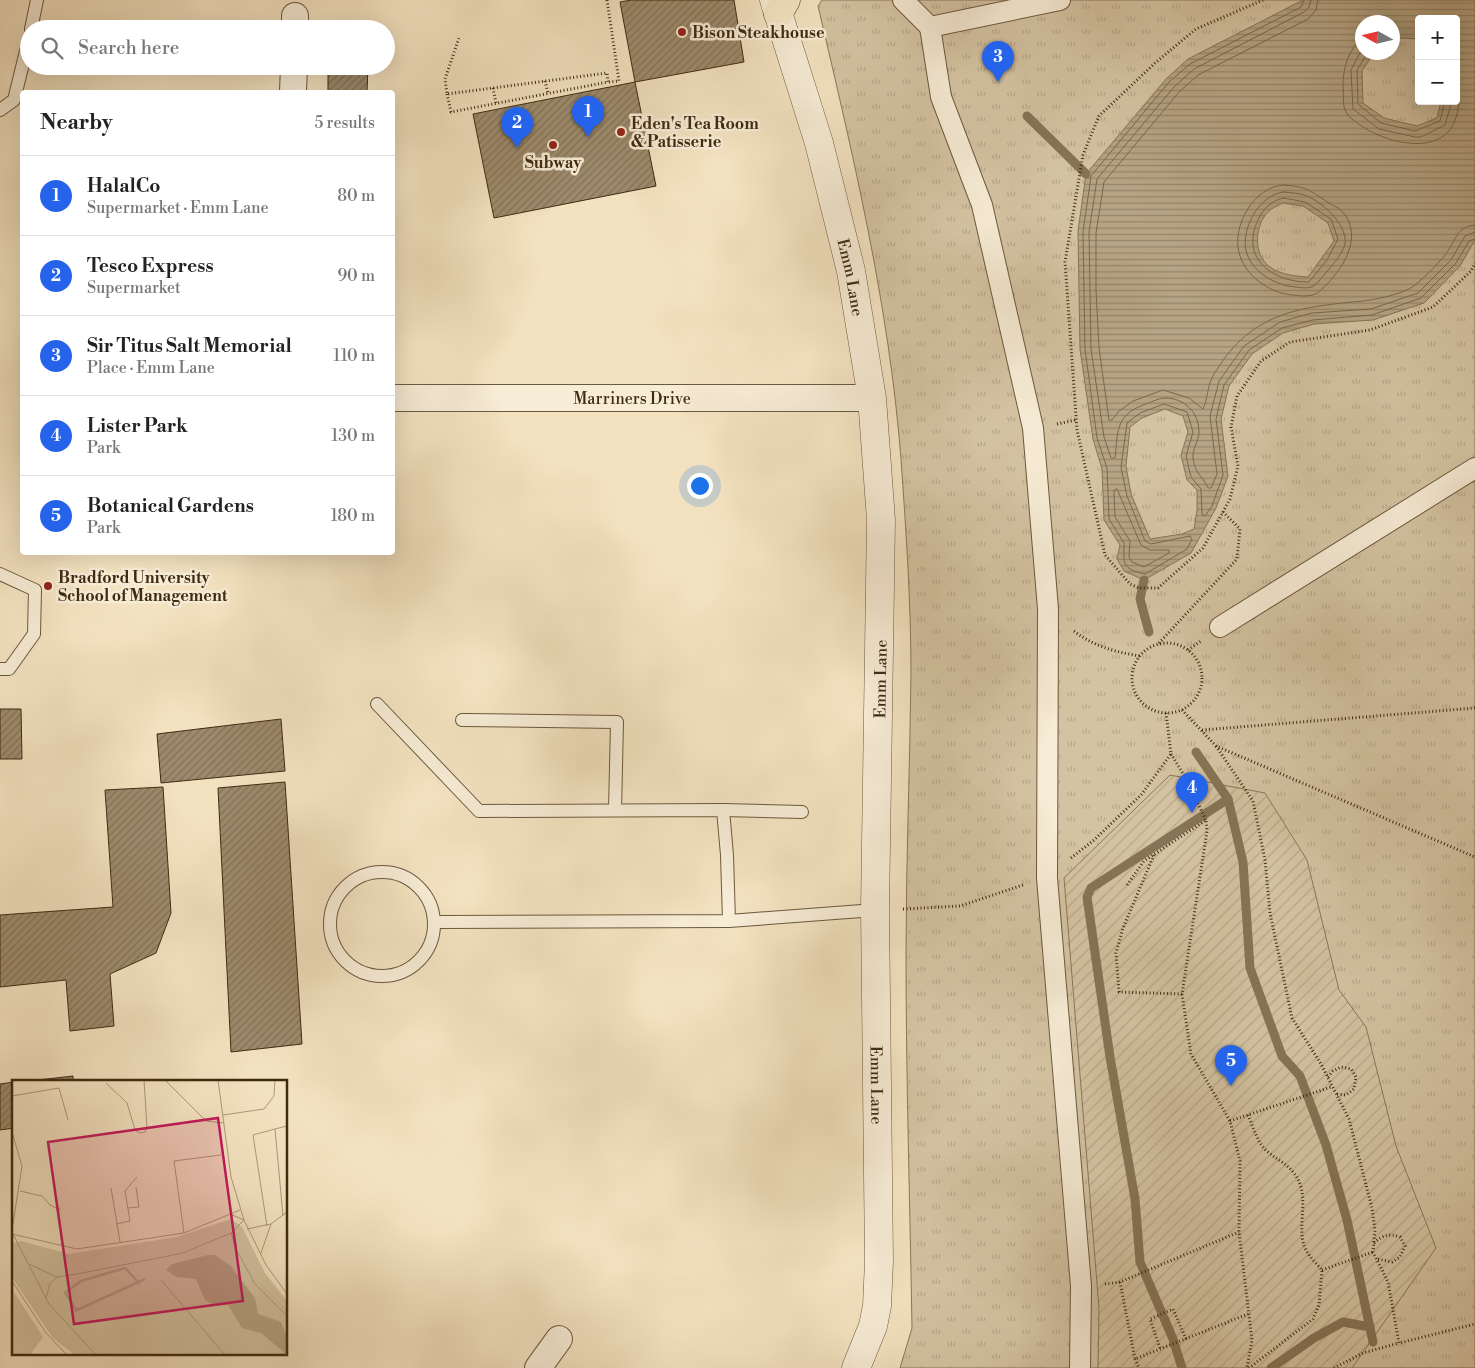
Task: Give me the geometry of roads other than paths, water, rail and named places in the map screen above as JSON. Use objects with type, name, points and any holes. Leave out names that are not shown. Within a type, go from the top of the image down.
[{"type":"street","points":[[903,0],[930,27],[942,97],[982,205],[1033,428],[1048,610],[1047,878],[1081,1286],[1080,1368]]},
{"type":"street","points":[[930,27],[1060,0]]},
{"type":"street","name":"Emm Lane","points":[[779,5],[819,143],[851,270],[872,398],[881,520],[874,910],[877,1306],[873,1326],[856,1368]]},
{"type":"street","points":[[293,90],[294,75]]},
{"type":"street","name":"Marriners Drive","points":[[395,398],[872,398]]},
{"type":"street","points":[[1220,627],[1475,468]]},
{"type":"street","points":[[538,1368],[559,1339]]},
{"type":"lane","points":[[33,20],[37,0]]},
{"type":"lane","points":[[0,110],[14,100],[20,75]]},
{"type":"lane","points":[[0,574],[35,590],[34,634],[9,668],[0,669]]},
{"type":"lane","points":[[377,704],[479,812],[615,810],[802,812]]},
{"type":"lane","points":[[462,720],[617,722],[615,810]]},
{"type":"lane","points":[[723,810],[727,854],[729,921]]},
{"type":"lane","points":[[372,872],[390,872],[407,878],[421,888],[431,904],[434,922],[432,938],[425,953],[414,965],[399,973],[383,976],[367,974],[352,967],[340,955],[332,941],[330,924],[333,906],[341,890],[355,879],[372,872]]},
{"type":"lane","points":[[434,922],[729,921],[874,910]]},
{"type":"water","points":[[1303,0],[1475,0],[1475,240],[1460,266],[1424,303],[1373,320],[1314,324],[1283,333],[1252,354],[1229,386],[1221,419],[1228,476],[1216,508],[1191,553],[1144,580],[1124,571],[1117,559],[1120,545],[1104,520],[1102,469],[1093,439],[1080,349],[1078,231],[1086,174],[1166,79],[1188,59]],"holes":[[[1355,15],[1400,15],[1400,38],[1415,39],[1415,15],[1460,15],[1460,105],[1440,105],[1437,118],[1417,126],[1384,118],[1363,103],[1362,71],[1369,60],[1355,60]],[[1283,203],[1303,206],[1328,223],[1334,241],[1308,277],[1293,276],[1270,267],[1264,262],[1258,248],[1260,224],[1269,211]],[[1165,409],[1183,416],[1188,432],[1181,455],[1187,480],[1197,490],[1197,510],[1194,529],[1182,534],[1150,539],[1131,494],[1126,466],[1130,427],[1142,418]]]},
{"type":"waterway","points":[[1027,116],[1086,174]]},
{"type":"waterway","points":[[1144,580],[1140,599],[1149,632]]},
{"type":"waterway","points":[[1196,752],[1228,799],[1243,862],[1250,968],[1282,1056],[1300,1076],[1326,1145],[1347,1220],[1373,1342]]},
{"type":"waterway","points":[[1182,1368],[1173,1339],[1140,1262],[1135,1199],[1110,1057],[1087,897],[1091,888],[1228,799]]},
{"type":"waterway","points":[[1271,1368],[1314,1338],[1343,1322],[1370,1327]]},
{"type":"place","name":"Bison Steakhouse","points":[[682,32]]},
{"type":"place","name":"Sir Titus Salt Memorial","points":[[998,82]]},
{"type":"place","name":"Eden's Tea Room & Patisserie","points":[[621,132]]},
{"type":"place","name":"HalalCo","points":[[588,137]]},
{"type":"place","name":"Subway","points":[[553,145]]},
{"type":"place","name":"Tesco Express","points":[[517,148]]},
{"type":"place","name":"Bradford University School of Management","points":[[48,586]]},
{"type":"place","name":"Lister Park","points":[[1192,813]]},
{"type":"place","name":"Botanical Gardens","points":[[1231,1086]]}]
